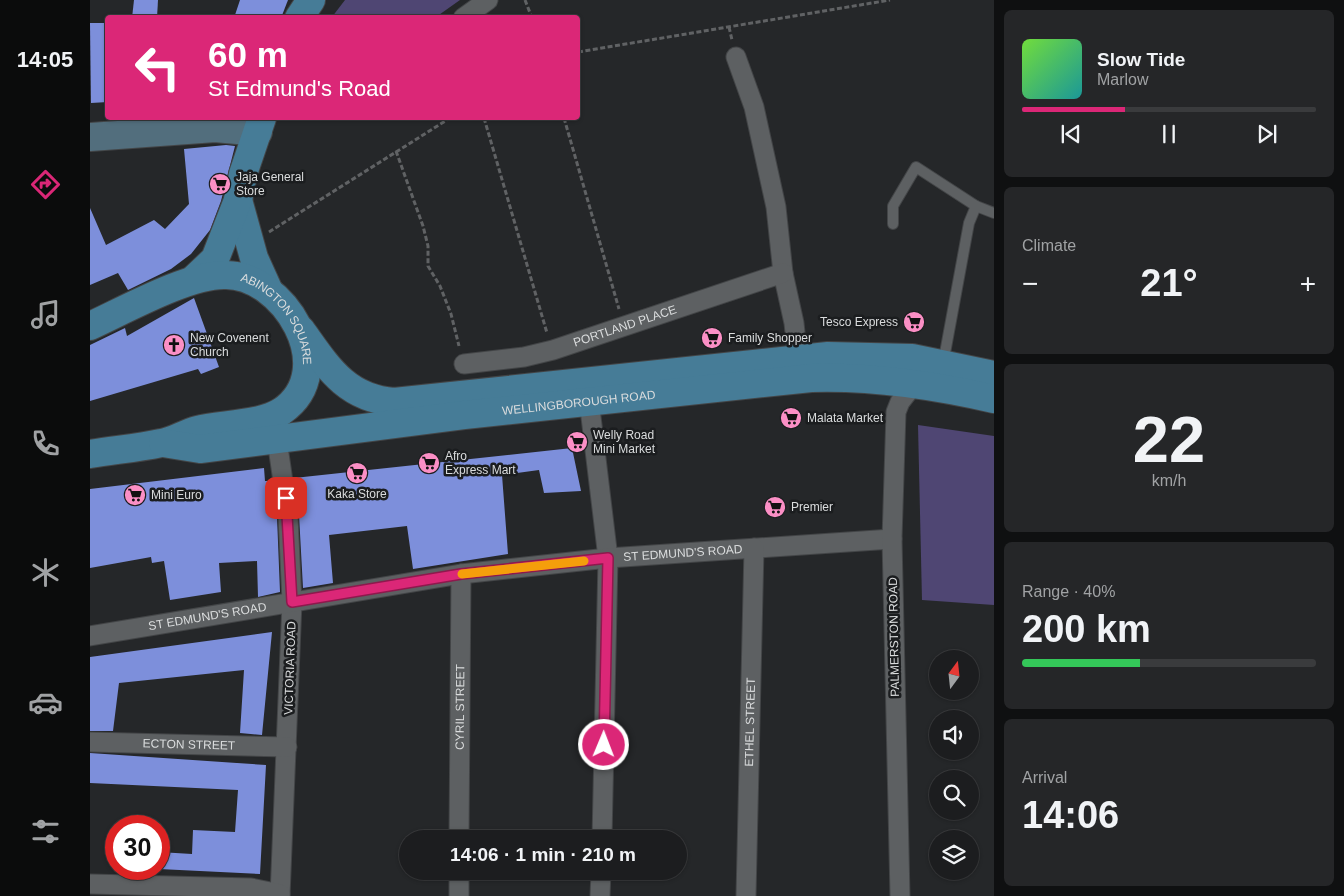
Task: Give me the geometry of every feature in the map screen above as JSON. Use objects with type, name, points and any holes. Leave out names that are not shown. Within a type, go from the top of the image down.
[{"type":"main road","points":[[301,15],[311,0]]},
{"type":"main road","points":[[196,278],[215,258],[238,200],[243,174],[260,125]]},
{"type":"main road","points":[[238,200],[254,258],[268,289]]},
{"type":"main road","name":"ABINGTON SQUARE","points":[[90,326],[196,278],[230,275],[249,280],[268,289],[300,330],[308,361],[302,386],[282,411],[266,417],[196,430],[163,443],[90,454]]},
{"type":"main road","name":"WELLINGBOROUGH ROAD","points":[[300,330],[330,370],[359,394],[378,400],[394,402],[460,394],[588,391]]},
{"type":"main road","name":"WELLINGBOROUGH ROAD","points":[[163,443],[200,449],[277,440],[441,418],[588,391],[799,368],[873,356],[994,399]]},
{"type":"main road","name":"WELLINGBOROUGH ROAD","points":[[799,368],[865,378],[932,378],[994,375]]},
{"type":"street","points":[[467,15],[488,0]]},
{"type":"street","points":[[736,58],[754,107],[776,207],[783,273],[794,323],[799,368]]},
{"type":"street","points":[[90,137],[260,125]]},
{"type":"street","name":"PORTLAND PLACE","points":[[464,364],[524,357],[553,350],[783,273]]},
{"type":"street","name":"PALMERSTON ROAD","points":[[900,896],[892,539],[896,412],[900,402],[932,378]]},
{"type":"street","points":[[588,391],[608,558],[602,830]]},
{"type":"street","name":"VICTORIA ROAD","points":[[277,440],[288,516],[292,602],[280,895]]},
{"type":"street","name":"ST EDMUND'S ROAD","points":[[90,636],[461,574],[608,558],[892,539]]},
{"type":"street","name":"ETHEL STREET","points":[[746,896],[754,548]]},
{"type":"street","name":"CYRIL STREET","points":[[459,830],[461,574]]},
{"type":"street","name":"ECTON STREET","points":[[90,742],[286,747]]},
{"type":"street","points":[[459,880],[459,896]]},
{"type":"street","points":[[600,896],[601,880]]},
{"type":"street","points":[[90,884],[251,888],[280,895]]},
{"type":"lane","points":[[893,224],[893,206],[916,167],[976,206],[994,213]]},
{"type":"lane","points":[[932,378],[969,223],[976,206]]},
{"type":"path","points":[[525,0],[531,15]]},
{"type":"path","points":[[580,52],[888,0]]},
{"type":"path","points":[[264,236],[447,120]]},
{"type":"path","points":[[485,120],[553,350]]},
{"type":"path","points":[[565,120],[624,325]]},
{"type":"path","points":[[396,151],[423,226],[428,246],[428,266],[440,286],[451,314],[464,364]]},
{"type":"shaded area","points":[[345,0],[460,0],[439,15],[334,15]]},
{"type":"shaded area","points":[[918,425],[994,436],[994,605],[922,600]]},
{"type":"building","points":[[134,0],[158,0],[157,15],[132,15]]},
{"type":"building","points":[[240,0],[288,0],[282,15],[235,15]]},
{"type":"building","points":[[90,23],[105,23],[105,102],[91,103]]},
{"type":"building","points":[[226,145],[235,146],[221,201],[210,230],[191,254],[171,269],[128,290],[118,273],[90,285],[90,208],[106,245],[154,220],[165,229],[189,204],[184,149]]},
{"type":"building","points":[[194,298],[219,367],[201,374],[198,369],[90,401],[90,345],[125,328],[127,336]]},
{"type":"building","points":[[572,448],[581,491],[544,493],[539,470],[502,475],[508,554],[413,569],[407,526],[329,535],[333,583],[303,588],[299,515],[294,478]]},
{"type":"building","points":[[264,468],[265,481],[272,481],[277,517],[280,592],[258,597],[257,561],[219,563],[221,592],[170,600],[164,561],[152,563],[151,557],[90,568],[90,489]]},
{"type":"building","points":[[272,632],[262,735],[240,733],[244,670],[119,683],[113,731],[90,731],[90,657]]},
{"type":"building","points":[[90,753],[266,765],[260,874],[170,870],[170,853],[192,854],[193,830],[235,832],[238,790],[90,783]]},
{"type":"slow traffic","points":[[462,574],[584,561]]},
{"type":"place","name":"Jaja General Store","points":[[220,184]]},
{"type":"place","name":"Tesco Express","points":[[914,322]]},
{"type":"place","name":"Family Shopper","points":[[712,338]]},
{"type":"place","name":"New Covenent Church","points":[[174,345]]},
{"type":"place","name":"Malata Market","points":[[791,418]]},
{"type":"place","name":"Welly Road Mini Market","points":[[577,442]]},
{"type":"place","name":"Afro Express Mart","points":[[429,463]]},
{"type":"place","name":"Kaka Store","points":[[357,473]]},
{"type":"place","name":"Mini Euro","points":[[135,495]]},
{"type":"place","name":"Premier","points":[[775,507]]},
{"type":"route","points":[[286,498],[292,602],[461,574],[608,558],[604,745]]}]
